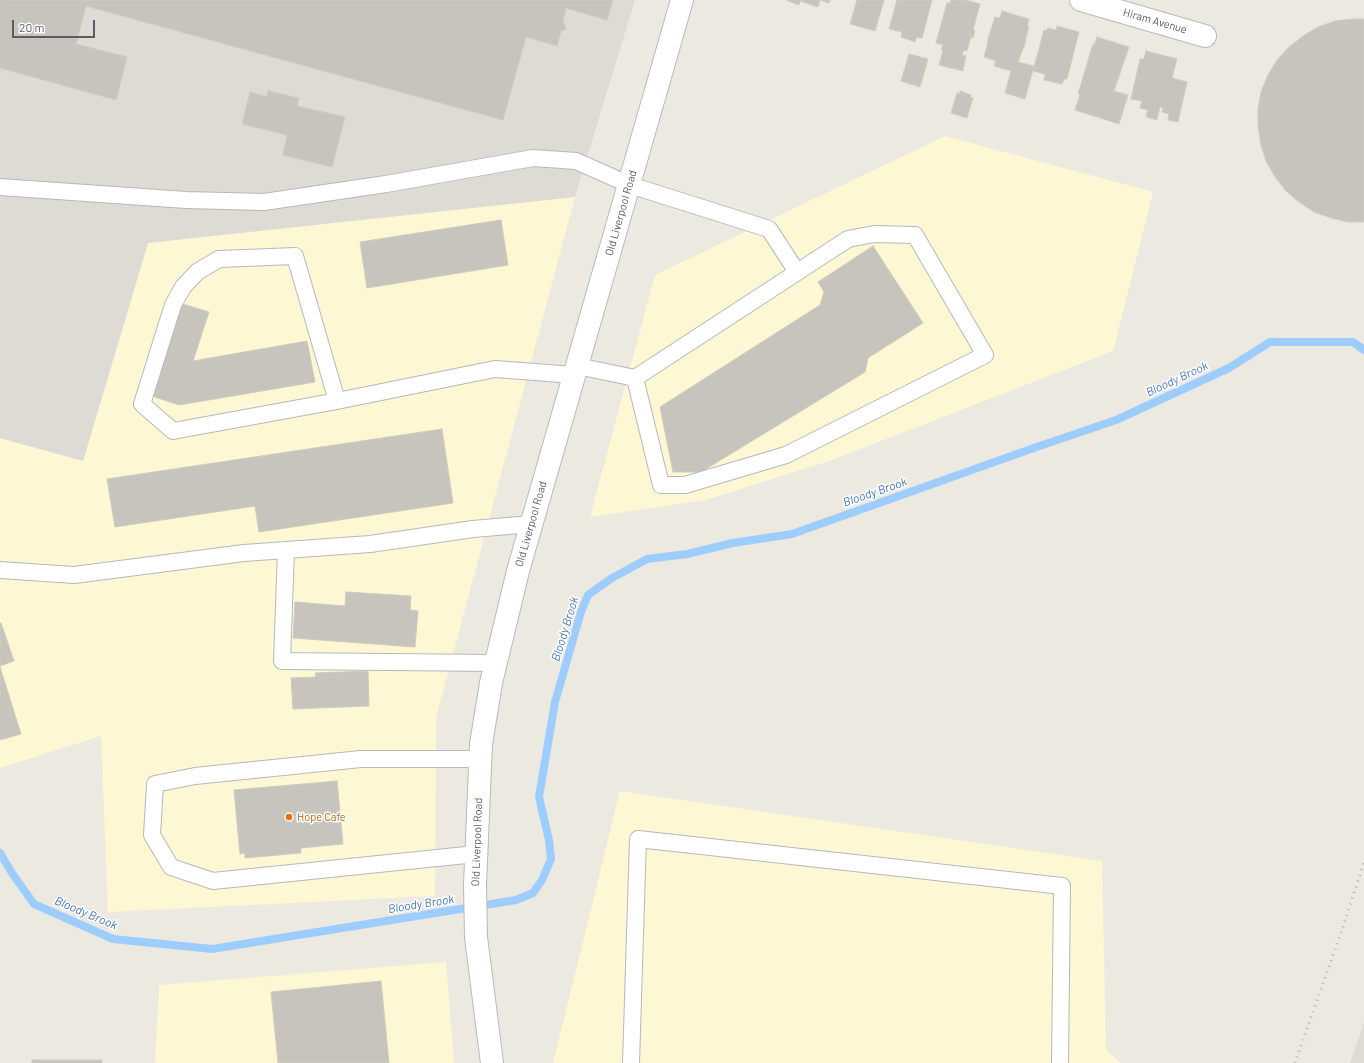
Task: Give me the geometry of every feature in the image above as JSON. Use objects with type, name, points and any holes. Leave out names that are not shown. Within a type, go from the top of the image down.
[{"type":"main road","name":"Old Liverpool Road","points":[[492,1063],[476,937],[475,885],[481,744],[496,663],[518,571],[682,0]]},
{"type":"main road","name":"Hiram Avenue","points":[[1081,0],[1205,36]]},
{"type":"lane","points":[[0,187],[186,200],[264,202],[386,184],[533,158],[576,161],[630,184],[769,229],[796,272]]},
{"type":"lane","points":[[337,400],[295,256],[219,259],[197,272],[184,287],[173,305],[142,404],[174,431],[337,400],[495,369],[576,371],[635,378],[848,239],[874,234],[915,235],[985,356],[786,455],[686,485],[660,485],[635,378]]},
{"type":"lane","points":[[0,570],[74,575],[244,553],[370,544],[473,529],[531,524]]},
{"type":"lane","points":[[286,550],[282,660],[496,663]]},
{"type":"lane","points":[[476,854],[213,881],[171,867],[152,835],[155,784],[195,776],[361,759],[480,759]]},
{"type":"lane","points":[[631,1063],[638,839],[1062,886],[1060,1063]]},
{"type":"shaded area","points":[[0,0],[635,0],[575,197],[148,243],[83,461],[0,438]]},
{"type":"shaded area","points":[[945,136],[1153,192],[1113,351],[832,460],[706,500],[590,517],[655,275]]},
{"type":"shaded area","points":[[575,197],[436,718],[435,896],[108,912],[101,736],[0,768],[0,438],[83,461],[148,243],[447,205]]},
{"type":"shaded area","points":[[620,791],[1102,861],[1106,1050],[1121,1063],[553,1063]]},
{"type":"shaded area","points":[[446,962],[454,1063],[155,1063],[159,985]]},
{"type":"shaded area","points":[[1364,1022],[1364,1063],[1350,1063]]},
{"type":"building","points":[[0,0],[613,0],[607,20],[566,8],[563,21],[566,29],[561,31],[557,46],[526,37],[503,120],[86,6],[76,44],[127,57],[116,100],[0,68]]},
{"type":"building","points":[[786,0],[820,0],[818,7],[800,1],[799,5]]},
{"type":"building","points":[[820,0],[830,0],[829,3]]},
{"type":"building","points":[[857,0],[884,0],[875,31],[850,24]]},
{"type":"building","points":[[897,0],[932,0],[922,38],[917,37],[915,42],[901,37],[902,32],[889,29]]},
{"type":"building","points":[[951,0],[965,0],[980,4],[973,30],[975,31],[973,38],[971,37],[967,51],[964,50],[962,55],[966,56],[963,71],[939,65],[943,45],[936,43],[947,3],[950,3]]},
{"type":"building","points":[[1002,11],[1029,19],[1026,41],[1018,62],[1034,66],[1025,99],[1005,93],[1011,71],[994,66],[996,61],[984,57],[995,17],[1000,18]]},
{"type":"building","points":[[1364,19],[1364,222],[1348,222],[1314,212],[1286,191],[1275,177],[1266,161],[1261,145],[1258,127],[1258,109],[1261,92],[1268,75],[1277,60],[1289,47],[1318,27],[1335,21]]},
{"type":"building","points":[[1057,26],[1079,32],[1067,79],[1064,79],[1062,84],[1044,80],[1045,74],[1033,71],[1044,30],[1046,31],[1048,28],[1056,30]]},
{"type":"building","points":[[1097,37],[1129,47],[1114,91],[1128,95],[1119,124],[1075,110],[1080,94],[1078,94],[1093,44],[1094,45]]},
{"type":"building","points":[[1146,51],[1177,59],[1172,78],[1187,82],[1178,122],[1168,120],[1169,114],[1162,112],[1163,108],[1160,107],[1157,120],[1146,117],[1148,110],[1140,108],[1142,101],[1131,99],[1140,59],[1144,59]]},
{"type":"building","points":[[909,54],[928,59],[920,87],[901,81]]},
{"type":"building","points":[[268,91],[299,98],[297,106],[345,117],[332,167],[283,155],[287,135],[242,124],[250,92],[267,97]]},
{"type":"building","points":[[960,91],[971,95],[970,97],[973,98],[967,118],[951,113],[957,93],[960,94]]},
{"type":"building","points":[[501,220],[508,265],[367,288],[360,242]]},
{"type":"building","points":[[873,246],[923,323],[868,358],[865,372],[701,472],[673,472],[660,407],[820,305],[824,292],[818,282]]},
{"type":"building","points":[[183,304],[209,312],[193,361],[307,341],[315,382],[179,405],[152,396]]},
{"type":"building","points":[[442,429],[453,503],[259,532],[255,506],[115,527],[107,479]]},
{"type":"building","points":[[346,592],[411,596],[410,610],[418,611],[415,647],[293,638],[295,602],[345,606]]},
{"type":"building","points":[[0,623],[14,661],[0,666]]},
{"type":"building","points":[[0,667],[21,734],[0,740]]},
{"type":"building","points":[[368,671],[369,706],[293,709],[291,678],[316,677],[315,673]]},
{"type":"building","name":"Hope Cafe","points":[[337,781],[343,844],[301,848],[301,853],[245,858],[245,853],[240,854],[234,790]]},
{"type":"building","points":[[381,981],[389,1063],[278,1063],[271,992]]},
{"type":"building","points":[[32,1060],[102,1060],[102,1063],[32,1063]]},
{"type":"waterway","name":"Bloody Brook","points":[[0,853],[34,904],[113,939],[212,949],[516,900],[533,893],[542,880],[551,859],[549,840],[539,797],[555,702],[581,612],[588,595],[612,578],[647,559],[687,554],[733,543],[792,534],[1116,420],[1229,368],[1270,342],[1353,342],[1364,350]]},
{"type":"railway","points":[[1295,1063],[1343,927],[1364,862]]},
{"type":"place","name":"Hope Cafe","points":[[289,817]]}]
